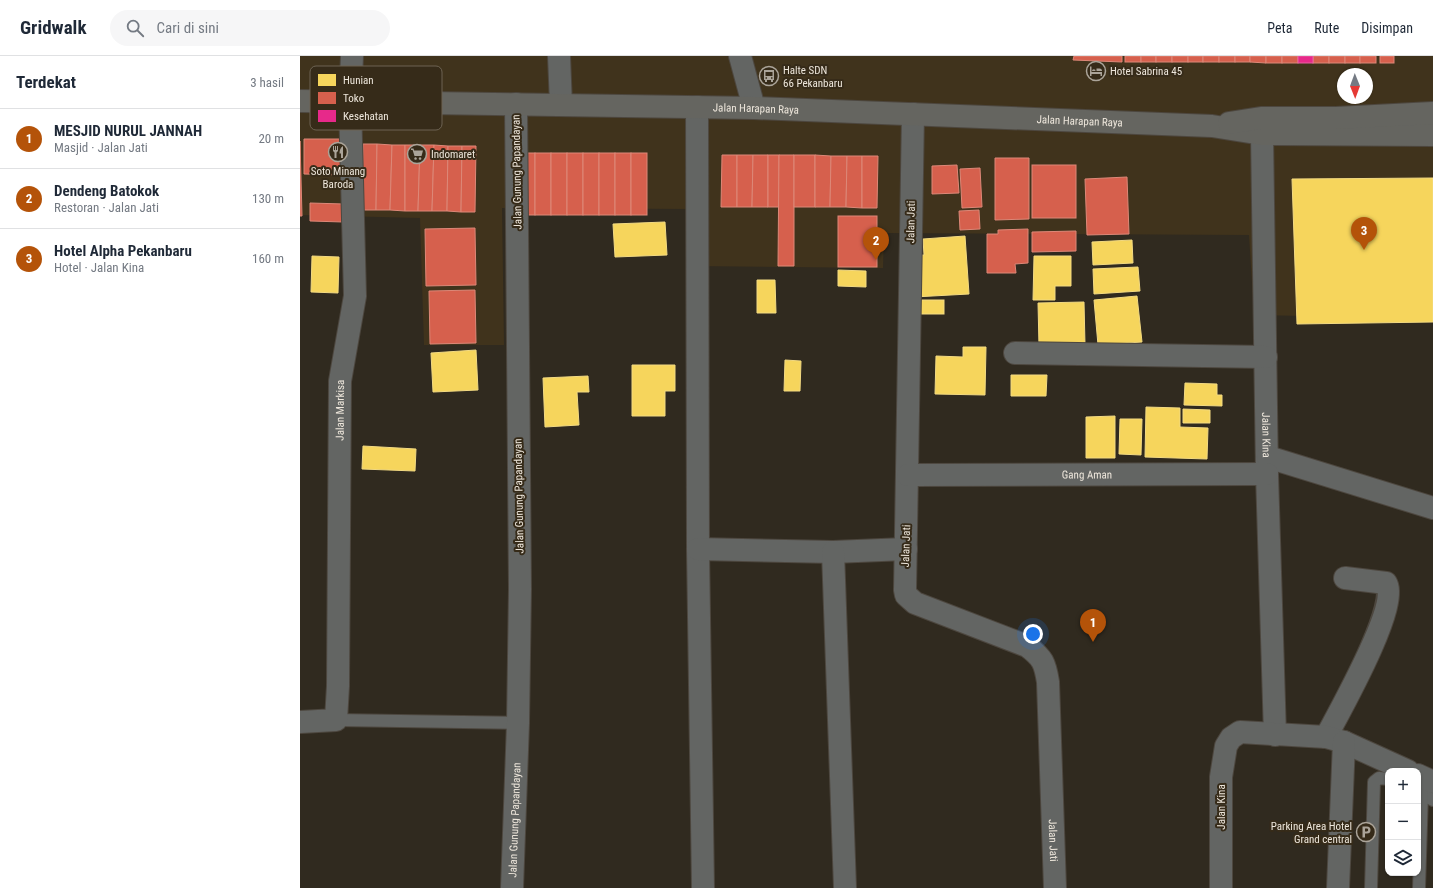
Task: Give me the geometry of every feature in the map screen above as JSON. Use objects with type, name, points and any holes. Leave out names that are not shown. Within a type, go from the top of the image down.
[{"type":"main road","points":[[1368,117],[1433,100]]},
{"type":"main road","name":"Jalan Harapan Raya","points":[[300,101],[310,101]]},
{"type":"main road","name":"Jalan Harapan Raya","points":[[442,103],[754,108],[1212,126],[1262,134],[1433,136]]},
{"type":"main road","name":"Jalan Harapan Raya","points":[[1212,126],[1261,118],[1368,117],[1433,113]]},
{"type":"street","name":"Jalan Markisa","points":[[352,56],[352,66]]},
{"type":"street","points":[[559,56],[561,105]]},
{"type":"street","points":[[740,56],[754,108]]},
{"type":"street","name":"Jalan Gunung Papandayan","points":[[512,888],[518,723],[520,581],[516,104]]},
{"type":"street","points":[[697,107],[698,550],[703,888]]},
{"type":"street","name":"Jalan Jati","points":[[913,114],[905,590],[909,599],[915,603],[1027,646],[1039,654],[1045,664],[1048,682],[1055,888]]},
{"type":"street","name":"Jalan Markisa","points":[[336,720],[338,686],[340,381],[355,296],[351,130]]},
{"type":"street","name":"Jalan Kina","points":[[1221,888],[1221,777],[1226,746],[1231,738],[1240,732],[1275,735],[1267,465],[1262,134]]},
{"type":"street","points":[[1015,354],[1266,357]]},
{"type":"street","name":"Gang Aman","points":[[908,475],[1267,465],[1433,508]]},
{"type":"street","points":[[698,550],[833,552],[906,549]]},
{"type":"street","points":[[833,552],[845,888]]},
{"type":"street","points":[[1338,888],[1335,740],[1373,646],[1389,594],[1386,583],[1345,578]]},
{"type":"street","points":[[300,722],[336,720]]},
{"type":"street","points":[[1275,735],[1335,740],[1401,768]]},
{"type":"lane","points":[[336,720],[518,723]]},
{"type":"lane","points":[[1371,888],[1374,782],[1376,779],[1385,779]]},
{"type":"lane","points":[[1423,786],[1433,800]]},
{"type":"lane","points":[[1419,888],[1423,786]]},
{"type":"shaded area","points":[[300,56],[1433,56],[1433,319],[1254,315],[1249,235],[884,233],[883,268],[692,266],[692,209],[502,208],[504,345],[424,345],[420,218],[300,215]]},
{"type":"building: Hunian","points":[[1433,178],[1433,322],[1297,324],[1292,179]]},
{"type":"building: Hunian","points":[[665,222],[667,255],[615,257],[613,224]]},
{"type":"building: Hunian","points":[[965,236],[969,294],[914,297],[913,278],[921,278],[920,255],[924,255],[923,239]]},
{"type":"building: Hunian","points":[[1132,240],[1133,263],[1093,265],[1092,242]]},
{"type":"building: Hunian","points":[[312,256],[339,257],[338,293],[311,292]]},
{"type":"building: Hunian","points":[[1034,256],[1071,256],[1071,286],[1055,286],[1055,300],[1033,300]]},
{"type":"building: Hunian","points":[[1138,267],[1140,291],[1094,294],[1093,269]]},
{"type":"building: Hunian","points":[[838,270],[866,271],[866,287],[838,286]]},
{"type":"building: Hunian","points":[[757,280],[775,280],[776,313],[757,313]]},
{"type":"building: Hunian","points":[[1137,296],[1142,342],[1098,345],[1094,300]]},
{"type":"building: Hunian","points":[[918,300],[944,300],[944,314],[918,314]]},
{"type":"building: Hunian","points":[[1084,302],[1085,345],[1039,346],[1038,303]]},
{"type":"building: Hunian","points":[[963,347],[986,347],[985,395],[935,394],[936,356],[963,357]]},
{"type":"building: Hunian","points":[[476,350],[478,390],[433,392],[431,353]]},
{"type":"building: Hunian","points":[[785,360],[801,361],[800,391],[784,391]]},
{"type":"building: Hunian","points":[[632,365],[675,365],[675,391],[665,391],[665,416],[632,416]]},
{"type":"building: Hunian","points":[[1011,375],[1047,375],[1046,396],[1011,396]]},
{"type":"building: Hunian","points":[[588,376],[589,392],[577,392],[579,425],[545,427],[543,378]]},
{"type":"building: Hunian","points":[[1185,383],[1217,384],[1217,395],[1222,395],[1222,406],[1184,405]]},
{"type":"building: Hunian","points":[[1146,407],[1180,408],[1180,427],[1208,428],[1207,459],[1145,457]]},
{"type":"building: Hunian","points":[[1183,409],[1210,410],[1210,423],[1183,423]]},
{"type":"building: Hunian","points":[[1115,416],[1115,458],[1086,458],[1086,417]]},
{"type":"building: Hunian","points":[[1120,419],[1142,419],[1141,455],[1119,454]]},
{"type":"building: Hunian","points":[[363,446],[416,449],[415,471],[362,469]]},
{"type":"building: Toko","points":[[1074,56],[1122,56],[1122,62],[1073,60]]},
{"type":"building: Toko","points":[[1125,56],[1141,56],[1141,62],[1125,62]]},
{"type":"building: Toko","points":[[1141,56],[1156,56],[1156,62],[1141,62]]},
{"type":"building: Toko","points":[[1156,56],[1172,56],[1172,62],[1156,62]]},
{"type":"building: Toko","points":[[1172,56],[1188,56],[1188,62],[1172,62]]},
{"type":"building: Toko","points":[[1188,56],[1203,56],[1203,62],[1188,62]]},
{"type":"building: Toko","points":[[1203,56],[1219,56],[1219,62],[1203,62]]},
{"type":"building: Toko","points":[[1219,56],[1235,56],[1235,62],[1219,62]]},
{"type":"building: Toko","points":[[1235,56],[1250,56],[1250,62],[1235,62]]},
{"type":"building: Toko","points":[[1250,56],[1266,56],[1266,63],[1250,62]]},
{"type":"building: Toko","points":[[1266,56],[1282,56],[1282,63],[1266,63]]},
{"type":"building: Toko","points":[[1282,56],[1298,56],[1298,63],[1282,63]]},
{"type":"building: Toko","points":[[1313,56],[1329,56],[1329,63],[1313,63]]},
{"type":"building: Toko","points":[[1329,56],[1345,56],[1345,63],[1329,63]]},
{"type":"building: Toko","points":[[1345,56],[1360,56],[1360,63],[1345,63]]},
{"type":"building: Toko","points":[[1360,56],[1376,56],[1376,63],[1360,63]]},
{"type":"building: Toko","points":[[1380,56],[1394,56],[1394,63],[1380,63]]},
{"type":"building: Toko","points":[[304,139],[346,139],[345,175],[304,174]]},
{"type":"building: Toko","points":[[300,141],[302,216],[300,216]]},
{"type":"building: Toko","points":[[363,144],[377,144],[376,210],[362,210]]},
{"type":"building: Toko","points":[[377,144],[392,145],[390,210],[376,210]]},
{"type":"building: Toko","points":[[392,145],[405,145],[405,211],[390,210]]},
{"type":"building: Toko","points":[[405,145],[420,145],[418,211],[405,211]]},
{"type":"building: Toko","points":[[420,145],[434,145],[432,211],[418,211]]},
{"type":"building: Toko","points":[[434,145],[448,146],[447,211],[432,211]]},
{"type":"building: Toko","points":[[448,146],[462,146],[461,212],[447,211]]},
{"type":"building: Toko","points":[[462,146],[476,146],[475,212],[461,212]]},
{"type":"building: Toko","points":[[519,153],[535,153],[535,215],[519,215]]},
{"type":"building: Toko","points":[[535,153],[551,153],[551,215],[535,215]]},
{"type":"building: Toko","points":[[551,153],[567,153],[567,215],[551,215]]},
{"type":"building: Toko","points":[[567,153],[583,153],[583,215],[567,215]]},
{"type":"building: Toko","points":[[583,153],[599,153],[599,215],[583,215]]},
{"type":"building: Toko","points":[[599,153],[615,153],[615,215],[599,215]]},
{"type":"building: Toko","points":[[615,153],[631,153],[631,215],[615,215]]},
{"type":"building: Toko","points":[[631,153],[647,153],[647,215],[631,215]]},
{"type":"building: Toko","points":[[722,155],[737,155],[737,207],[721,207]]},
{"type":"building: Toko","points":[[737,155],[753,155],[752,207],[737,207]]},
{"type":"building: Toko","points":[[753,155],[768,155],[768,207],[752,207]]},
{"type":"building: Toko","points":[[768,155],[779,155],[779,207],[768,207]]},
{"type":"building: Toko","points":[[779,155],[794,155],[794,266],[778,266]]},
{"type":"building: Toko","points":[[794,155],[815,155],[815,207],[794,207]]},
{"type":"building: Toko","points":[[815,155],[831,156],[830,207],[815,207]]},
{"type":"building: Toko","points":[[831,156],[847,156],[846,207],[830,207]]},
{"type":"building: Toko","points":[[847,156],[862,156],[862,208],[846,207]]},
{"type":"building: Toko","points":[[862,156],[878,156],[877,208],[862,208]]},
{"type":"building: Toko","points":[[995,158],[1029,158],[1029,219],[995,220]]},
{"type":"building: Toko","points":[[957,165],[959,193],[932,194],[932,166]]},
{"type":"building: Toko","points":[[1032,165],[1076,165],[1076,218],[1032,218]]},
{"type":"building: Toko","points":[[980,168],[982,207],[962,208],[960,169]]},
{"type":"building: Toko","points":[[1127,177],[1129,234],[1087,235],[1085,179]]},
{"type":"building: Toko","points":[[310,203],[344,204],[343,222],[310,221]]},
{"type":"building: Toko","points":[[979,210],[980,229],[960,230],[959,211]]},
{"type":"building: Toko","points":[[838,216],[877,216],[877,267],[838,267]]},
{"type":"building: Toko","points":[[475,228],[476,285],[426,286],[425,229]]},
{"type":"building: Toko","points":[[1028,229],[1028,263],[1015,264],[1016,273],[987,273],[987,234],[998,234],[998,230]]},
{"type":"building: Toko","points":[[1076,231],[1076,251],[1032,252],[1032,232]]},
{"type":"building: Toko","points":[[475,290],[476,343],[430,344],[429,291]]},
{"type":"building: Kesehatan","points":[[1298,56],[1313,56],[1313,63],[1298,63]]},
{"type":"place","name":"Hotel Sabrina 45","points":[[1096,71]]},
{"type":"place","name":"Halte SDN 66 Pekanbaru","points":[[769,76]]},
{"type":"place","name":"Soto Minang Baroda","points":[[338,152]]},
{"type":"place","name":"Indomaret","points":[[417,154]]},
{"type":"place","name":"Hotel Alpha Pekanbaru","points":[[1364,250]]},
{"type":"place","name":"Dendeng Batokok","points":[[876,260]]},
{"type":"place","name":"MESJID NURUL JANNAH","points":[[1093,642]]},
{"type":"place","name":"Parking Area Hotel Grand central","points":[[1366,832]]}]
